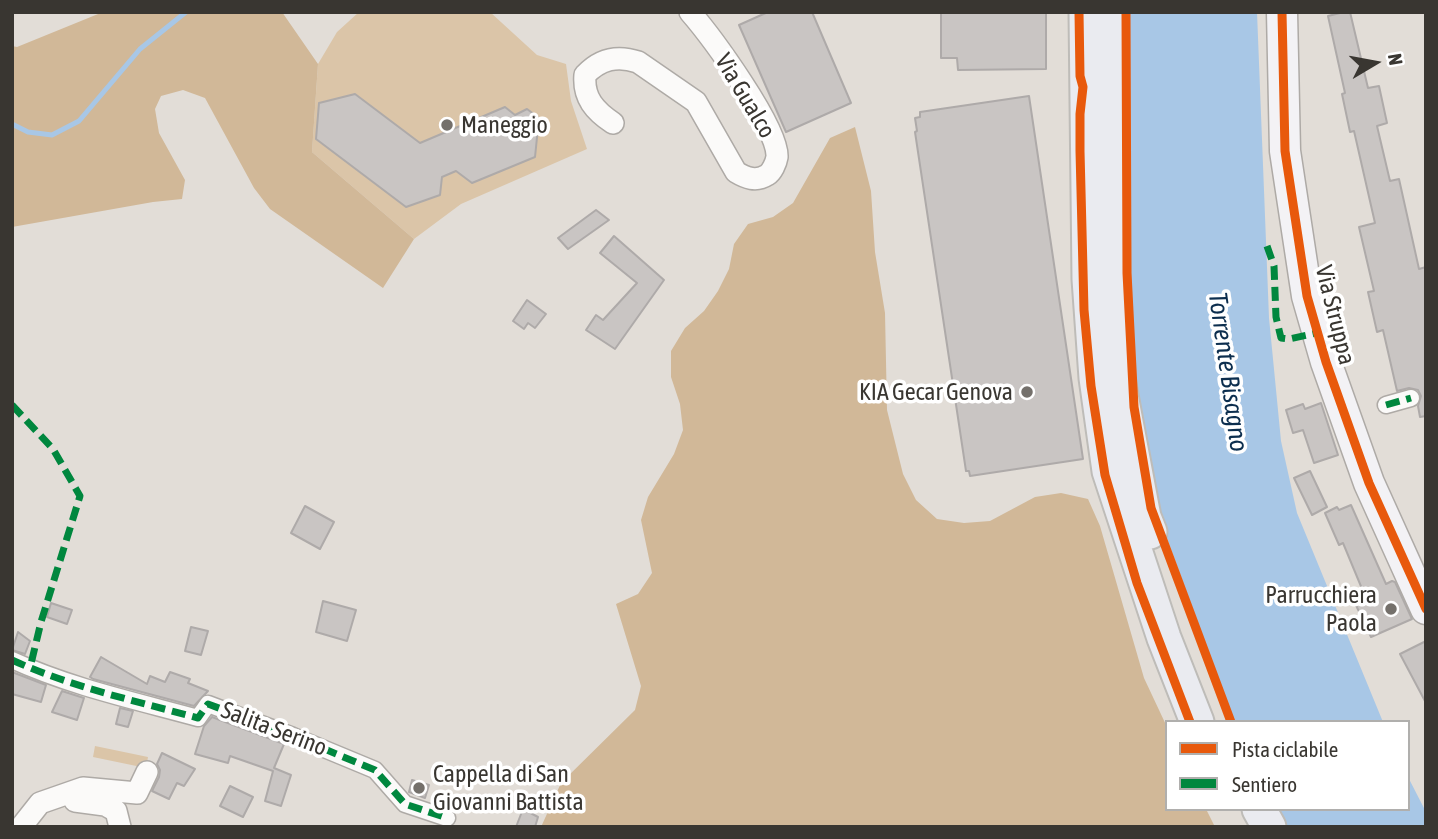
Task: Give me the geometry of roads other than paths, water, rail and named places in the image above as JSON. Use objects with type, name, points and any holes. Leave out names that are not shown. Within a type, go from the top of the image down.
[{"type":"main road","points":[[1086,12],[1089,279],[1096,378],[1109,471],[1164,638],[1196,720]]},
{"type":"main road","points":[[1111,12],[1113,274],[1117,374],[1144,517],[1203,687],[1218,720]]},
{"type":"main road","name":"Via Struppa","points":[[1282,12],[1285,151],[1307,296],[1326,362],[1369,483],[1426,609]]},
{"type":"main road","points":[[1235,811],[1243,827]]},
{"type":"main road","points":[[1260,811],[1269,827]]},
{"type":"street","name":"Via Gualco","points":[[613,123],[598,113],[591,104],[586,94],[585,75],[593,66],[603,61],[627,58],[638,62],[696,102],[736,172],[757,179],[769,174],[777,155],[770,131],[752,99],[690,12]]},
{"type":"street","points":[[1386,405],[1410,398]]},
{"type":"street","name":"Salita Serino","points":[[12,660],[122,698],[198,718],[208,704],[374,770],[405,804],[447,818]]},
{"type":"street","points":[[21,827],[40,803],[83,788],[137,793],[147,772]]},
{"type":"street","points":[[56,798],[105,805],[116,811],[120,827]]},
{"type":"water","name":"Torrente Bisagno","points":[[1129,12],[1257,12],[1269,318],[1281,441],[1297,513],[1382,720],[1233,720],[1152,497],[1138,407],[1130,289]]},
{"type":"water","points":[[1410,781],[1426,812],[1426,827],[1281,827],[1275,811],[1410,811]]},
{"type":"waterway","points":[[12,124],[28,132],[52,135],[79,121],[140,49],[186,12]]},
{"type":"place","name":"Maneggio","points":[[447,125]]},
{"type":"place","name":"KIA Gecar Genova","points":[[1027,392]]},
{"type":"place","name":"Parrucchiera Paola","points":[[1391,609]]},
{"type":"place","name":"Cappella di San Giovanni Battista","points":[[419,788]]}]
